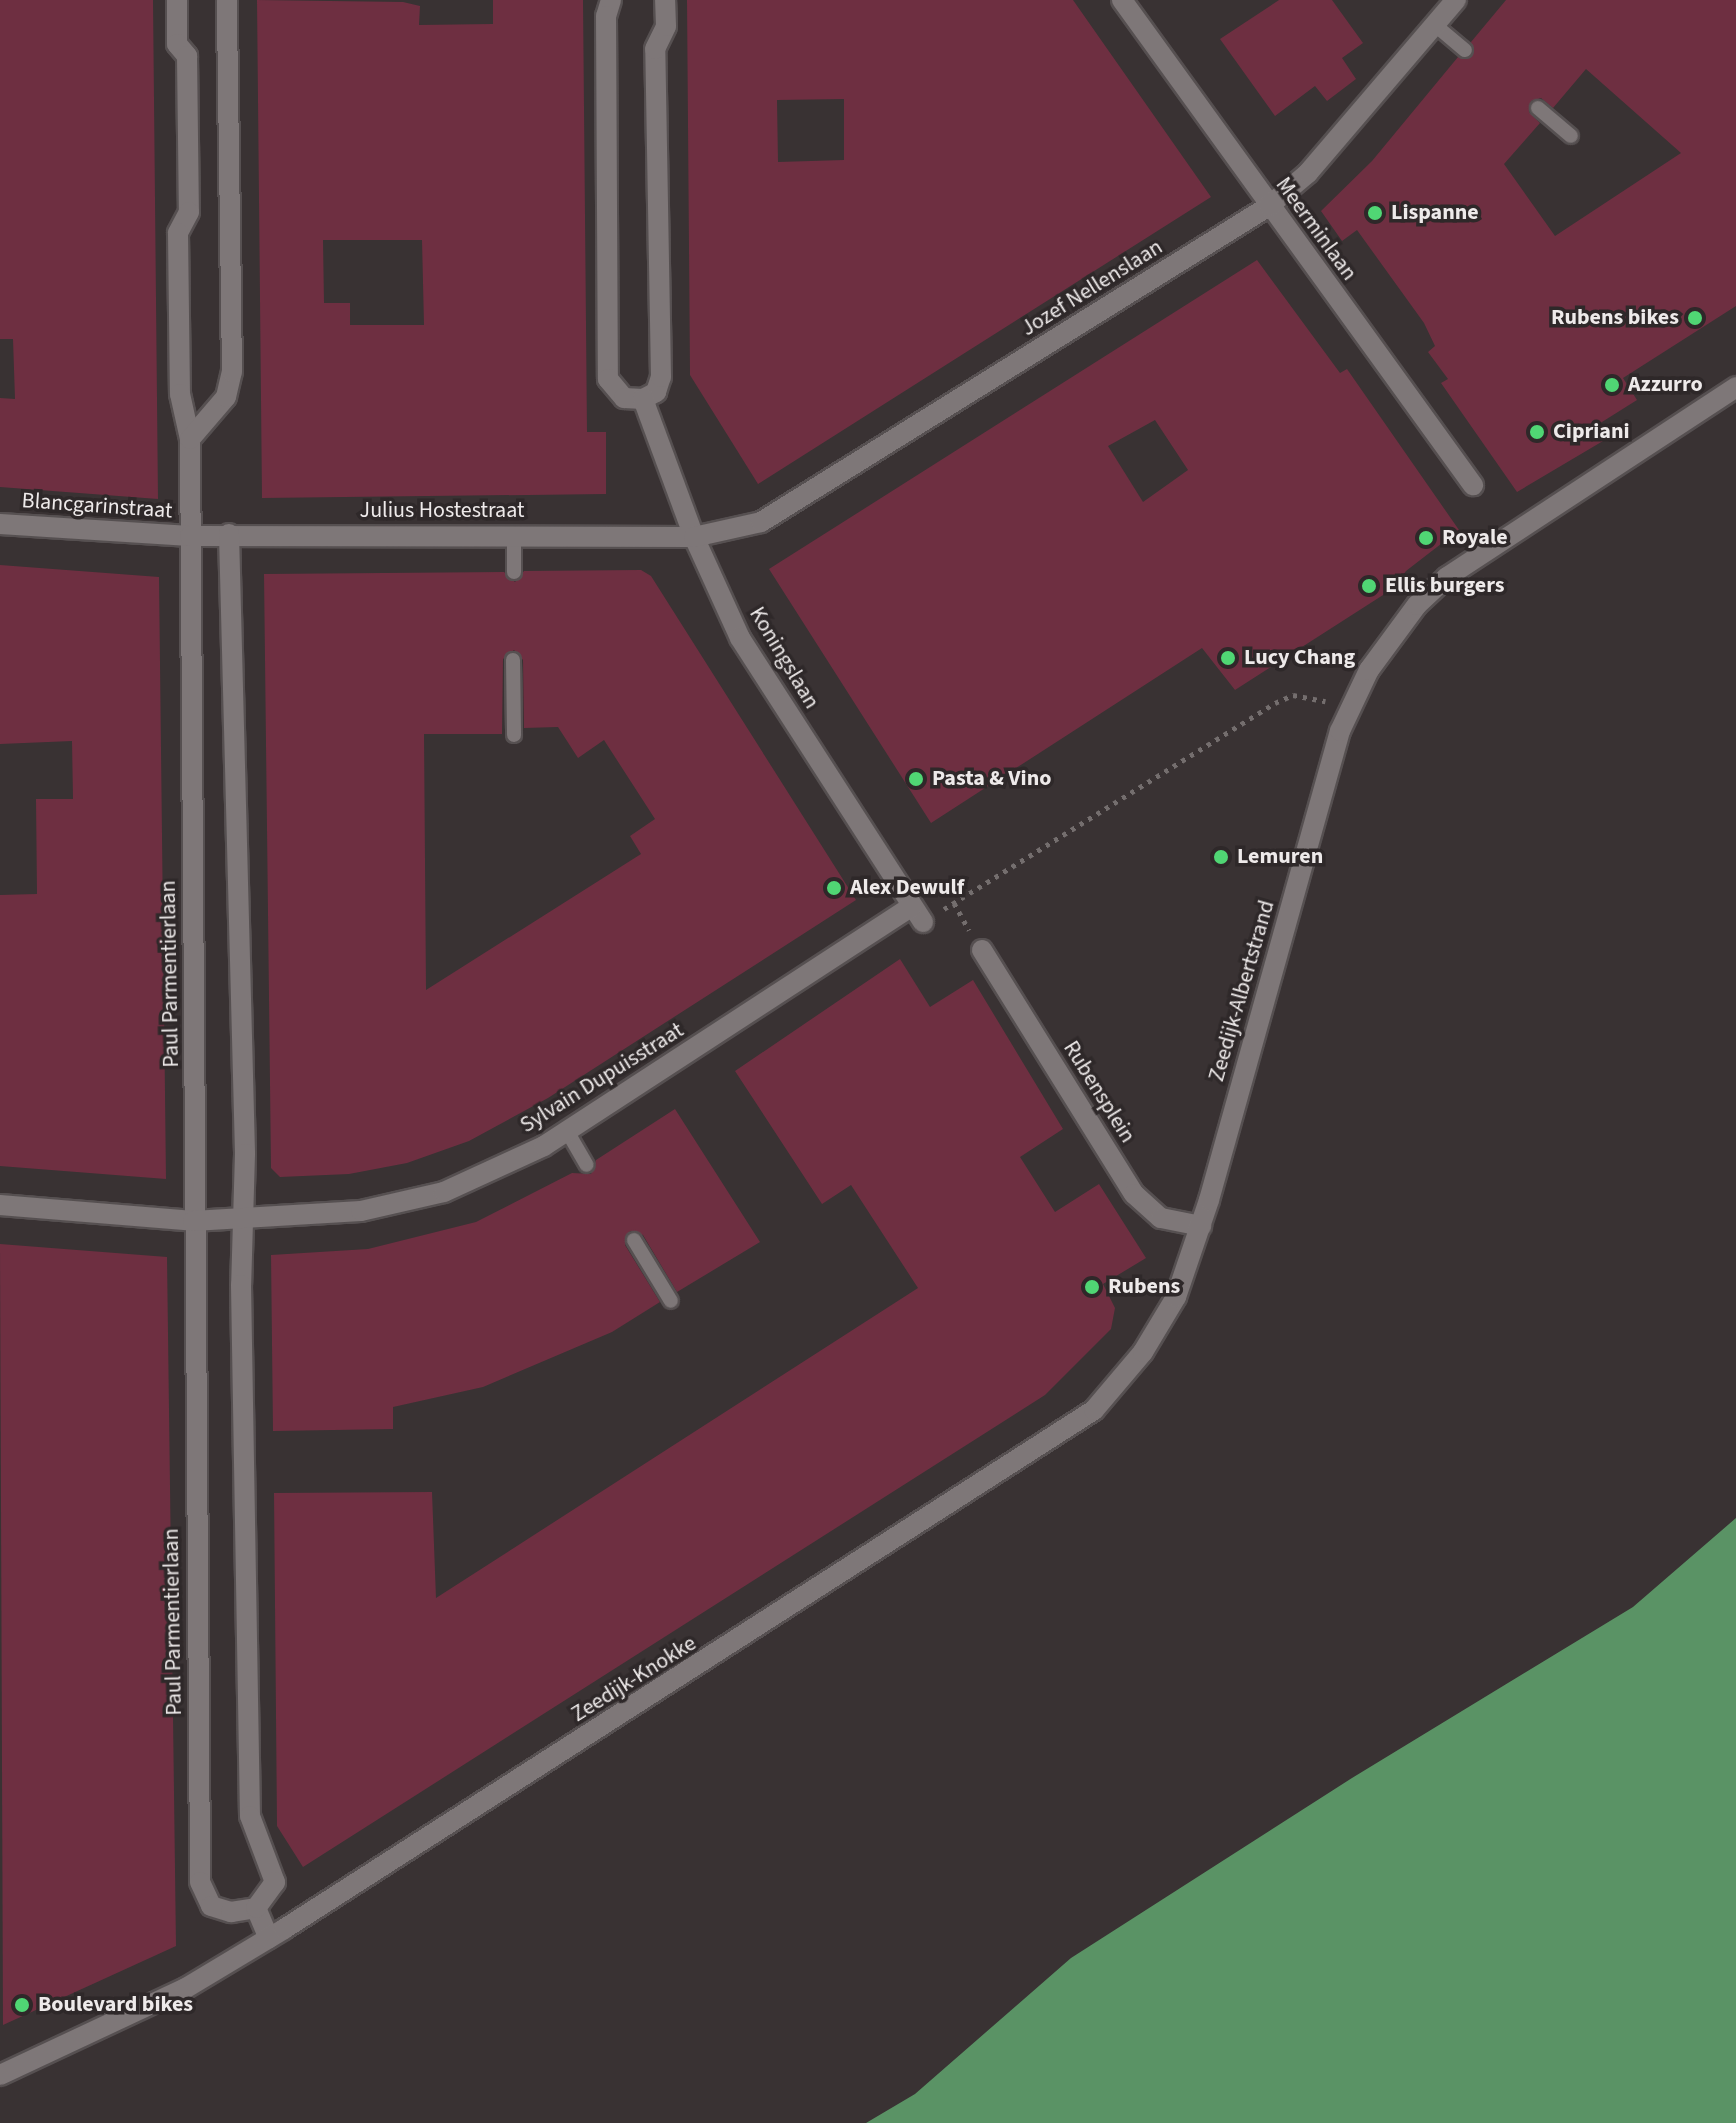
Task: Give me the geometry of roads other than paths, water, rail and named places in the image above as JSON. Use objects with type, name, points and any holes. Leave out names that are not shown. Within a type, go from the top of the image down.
[{"type":"street","name":"Paul Parmentierlaan","points":[[177,0],[177,44],[187,56],[189,212],[178,233],[180,394],[190,439],[193,1221],[200,1882],[211,1906],[231,1912],[256,1908]]},
{"type":"street","points":[[190,439],[226,397],[232,372],[227,0]]},
{"type":"street","points":[[611,0],[606,16],[608,379],[624,398],[643,399],[656,392],[661,377],[655,49],[666,26],[665,0]]},
{"type":"street","name":"Meerminlaan","points":[[1122,0],[1473,485]]},
{"type":"street","name":"Jozef Nellenslaan","points":[[694,537],[761,522],[1269,206],[1308,173],[1456,0]]},
{"type":"street","name":"Zeedijk-Albertstrand","points":[[1201,1226],[1348,706],[1389,639],[1447,577],[1736,387]]},
{"type":"street","name":"Koningslaan","points":[[643,399],[694,537],[740,638],[918,914]]},
{"type":"street","name":"Blancgarinstraat","points":[[0,524],[190,536]]},
{"type":"street","points":[[229,534],[245,1218],[241,1285],[250,1816],[275,1882],[256,1908],[269,1938]]},
{"type":"street","name":"Julius Hostestraat","points":[[190,536],[694,537]]},
{"type":"street","name":"Sylvain Dupuisstraat","points":[[0,1205],[193,1221],[361,1211],[444,1192],[567,1131],[918,914]]},
{"type":"street","name":"Rubensplein","points":[[982,950],[1134,1194],[1161,1218],[1201,1226]]},
{"type":"street","name":"Zeedijk-Knokke","points":[[0,2075],[186,1988],[269,1938],[933,1518],[1094,1410],[1143,1352],[1176,1297],[1201,1226]]},
{"type":"lane","points":[[1435,25],[1465,50]]},
{"type":"lane","points":[[1538,108],[1571,136]]},
{"type":"lane","points":[[514,535],[514,572]]},
{"type":"lane","points":[[513,660],[514,735]]},
{"type":"lane","points":[[567,1131],[587,1165]]},
{"type":"lane","points":[[634,1240],[671,1301]]},
{"type":"place","name":"Lispanne","points":[[1375,213]]},
{"type":"place","name":"Rubens bikes","points":[[1695,318]]},
{"type":"place","name":"Azzurro","points":[[1612,385]]},
{"type":"place","name":"Cipriani","points":[[1537,432]]},
{"type":"place","name":"Royale","points":[[1426,538]]},
{"type":"place","name":"Ellis burgers","points":[[1369,586]]},
{"type":"place","name":"Lucy Chang","points":[[1228,658]]},
{"type":"place","name":"Pasta & Vino","points":[[916,779]]},
{"type":"place","name":"Lemuren","points":[[1221,857]]},
{"type":"place","name":"Alex Dewulf","points":[[834,888]]},
{"type":"place","name":"Rubens","points":[[1092,1287]]},
{"type":"place","name":"Boulevard bikes","points":[[22,2005]]}]
